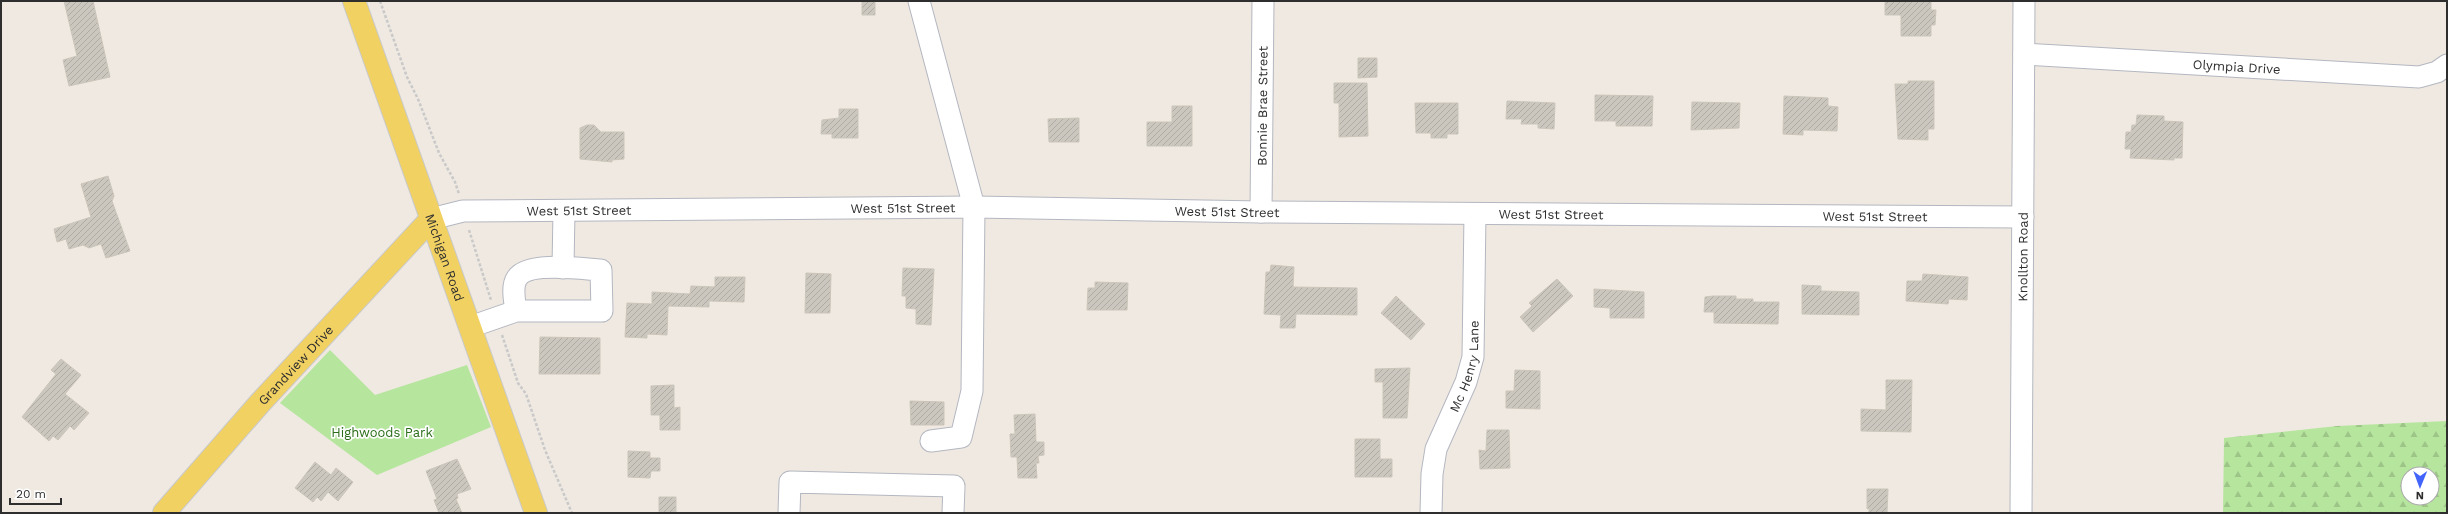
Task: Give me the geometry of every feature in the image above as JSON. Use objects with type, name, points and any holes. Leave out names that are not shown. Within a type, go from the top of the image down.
[{"type":"main road","name":"Michigan Road","points":[[354,1],[536,513]]},
{"type":"main road","name":"Grandview Drive","points":[[164,513],[260,403],[431,219]]},
{"type":"street","points":[[919,1],[974,207],[972,391],[961,438],[931,442]]},
{"type":"street","name":"Bonnie Brae Street","points":[[1261,212],[1263,1]]},
{"type":"street","name":"Knollton Road","points":[[2021,513],[2024,1]]},
{"type":"street","name":"Olympia Drive","points":[[2024,54],[2419,77],[2437,72],[2447,65]]},
{"type":"street","name":"West 51st Street","points":[[431,219],[463,211],[974,207],[1261,212],[2023,217]]},
{"type":"street","points":[[564,211],[564,268]]},
{"type":"street","name":"Mc Henry Lane","points":[[1432,513],[1432,474],[1436,449],[1466,382],[1474,346],[1475,214]]},
{"type":"street","points":[[470,327],[516,312],[602,311],[601,270],[564,268],[529,270],[517,277],[514,284],[516,312]]},
{"type":"street","points":[[789,513],[790,482],[954,486],[953,513]]},
{"type":"path","points":[[380,1],[407,77],[418,99],[439,153],[455,182],[458,191]]},
{"type":"path","points":[[467,223],[518,383],[526,394],[545,450],[572,513]]},
{"type":"green space","name":"Highwoods Park","points":[[330,350],[375,395],[467,365],[491,427],[377,475],[280,403]]},
{"type":"green space","points":[[2447,421],[2447,513],[2223,513],[2224,438],[2337,426]]},
{"type":"building","points":[[64,1],[93,1],[110,77],[69,86],[63,60],[77,56]]},
{"type":"building","points":[[862,1],[875,1],[875,15],[862,15]]},
{"type":"building","points":[[1885,1],[1931,1],[1931,10],[1936,10],[1935,25],[1931,25],[1931,36],[1901,36],[1901,15],[1885,15]]},
{"type":"building","points":[[1358,58],[1377,58],[1377,77],[1358,78]]},
{"type":"building","points":[[1908,81],[1934,81],[1934,129],[1928,129],[1928,140],[1898,139],[1895,84],[1908,84]]},
{"type":"building","points":[[1334,83],[1367,83],[1368,136],[1339,137],[1339,103],[1334,103]]},
{"type":"building","points":[[1595,95],[1653,96],[1652,126],[1616,126],[1616,121],[1595,121]]},
{"type":"building","points":[[1784,96],[1828,98],[1828,106],[1838,107],[1837,131],[1803,130],[1803,135],[1783,134]]},
{"type":"building","points":[[1507,101],[1555,103],[1554,129],[1538,128],[1538,124],[1521,124],[1522,119],[1506,119]]},
{"type":"building","points":[[1692,102],[1740,103],[1739,128],[1691,130]]},
{"type":"building","points":[[1415,103],[1458,103],[1458,134],[1447,134],[1447,138],[1431,138],[1431,133],[1416,133]]},
{"type":"building","points":[[1172,106],[1192,106],[1192,146],[1147,146],[1147,122],[1172,122]]},
{"type":"building","points":[[839,109],[858,109],[858,138],[832,138],[832,134],[821,134],[822,120],[839,118]]},
{"type":"building","points":[[2137,115],[2164,116],[2164,121],[2183,122],[2182,158],[2174,158],[2174,160],[2130,158],[2131,149],[2125,149],[2126,132],[2131,132],[2132,125],[2136,125]]},
{"type":"building","points":[[1079,118],[1079,142],[1049,142],[1048,119]]},
{"type":"building","points":[[587,125],[594,125],[601,132],[624,132],[624,159],[612,160],[612,162],[580,159],[580,128]]},
{"type":"building","points":[[108,176],[114,196],[112,201],[130,251],[106,258],[101,244],[89,248],[83,245],[69,249],[66,239],[57,242],[54,229],[91,217],[81,184]]},
{"type":"building","points":[[1271,265],[1294,267],[1293,287],[1357,288],[1357,315],[1296,314],[1295,328],[1280,328],[1281,315],[1264,314],[1266,272],[1270,272]]},
{"type":"building","points":[[903,268],[934,269],[931,325],[916,324],[916,309],[906,308],[906,296],[902,296]]},
{"type":"building","points":[[806,273],[831,274],[830,313],[805,313]]},
{"type":"building","points":[[1923,274],[1968,277],[1967,300],[1949,299],[1948,304],[1906,301],[1907,281],[1922,281]]},
{"type":"building","points":[[715,277],[745,277],[744,302],[709,301],[709,307],[668,306],[667,335],[647,334],[647,338],[625,337],[627,303],[652,304],[652,292],[690,294],[691,286],[715,287]]},
{"type":"building","points":[[1557,279],[1573,296],[1533,332],[1520,317],[1532,306],[1529,303]]},
{"type":"building","points":[[1095,282],[1128,283],[1127,310],[1087,310],[1088,288],[1095,288]]},
{"type":"building","points":[[1802,285],[1821,286],[1821,291],[1859,292],[1859,315],[1802,314]]},
{"type":"building","points":[[1594,289],[1644,292],[1644,318],[1610,318],[1610,308],[1594,307]]},
{"type":"building","points":[[1396,296],[1425,324],[1411,340],[1381,313]]},
{"type":"building","points":[[1736,296],[1736,299],[1753,299],[1753,302],[1779,302],[1778,324],[1714,323],[1714,312],[1704,312],[1705,297]]},
{"type":"building","points":[[540,337],[600,338],[600,374],[539,374]]},
{"type":"building","points":[[61,359],[81,375],[65,394],[89,413],[74,430],[70,426],[58,440],[53,436],[49,441],[22,417],[56,374],[51,370]]},
{"type":"building","points":[[1410,368],[1407,418],[1383,418],[1383,382],[1375,382],[1375,369]]},
{"type":"building","points":[[1515,370],[1540,371],[1540,409],[1506,408],[1506,391],[1514,391]]},
{"type":"building","points":[[1886,380],[1912,380],[1911,432],[1861,431],[1861,409],[1886,410]]},
{"type":"building","points":[[674,385],[674,408],[680,407],[680,430],[660,430],[660,415],[651,415],[651,386]]},
{"type":"building","points":[[910,401],[944,402],[944,425],[911,425]]},
{"type":"building","points":[[1035,414],[1036,442],[1044,442],[1044,455],[1038,456],[1039,463],[1036,463],[1037,478],[1018,478],[1017,457],[1011,457],[1010,434],[1015,434],[1014,415]]},
{"type":"building","points":[[1487,430],[1509,430],[1510,468],[1480,469],[1479,450],[1486,451]]},
{"type":"building","points":[[1355,439],[1380,439],[1380,459],[1392,459],[1392,477],[1355,477]]},
{"type":"building","points":[[628,451],[650,452],[650,458],[660,458],[660,471],[651,471],[650,478],[628,477]]},
{"type":"building","points":[[457,459],[471,489],[457,494],[458,498],[456,499],[462,513],[439,513],[434,500],[437,499],[426,471]]},
{"type":"building","points":[[315,462],[331,475],[336,468],[353,482],[338,501],[328,492],[321,501],[317,497],[313,502],[295,488]]},
{"type":"building","points":[[1867,489],[1888,489],[1887,513],[1869,513],[1869,508],[1867,509]]},
{"type":"building","points":[[659,497],[676,497],[676,513],[659,513]]}]
